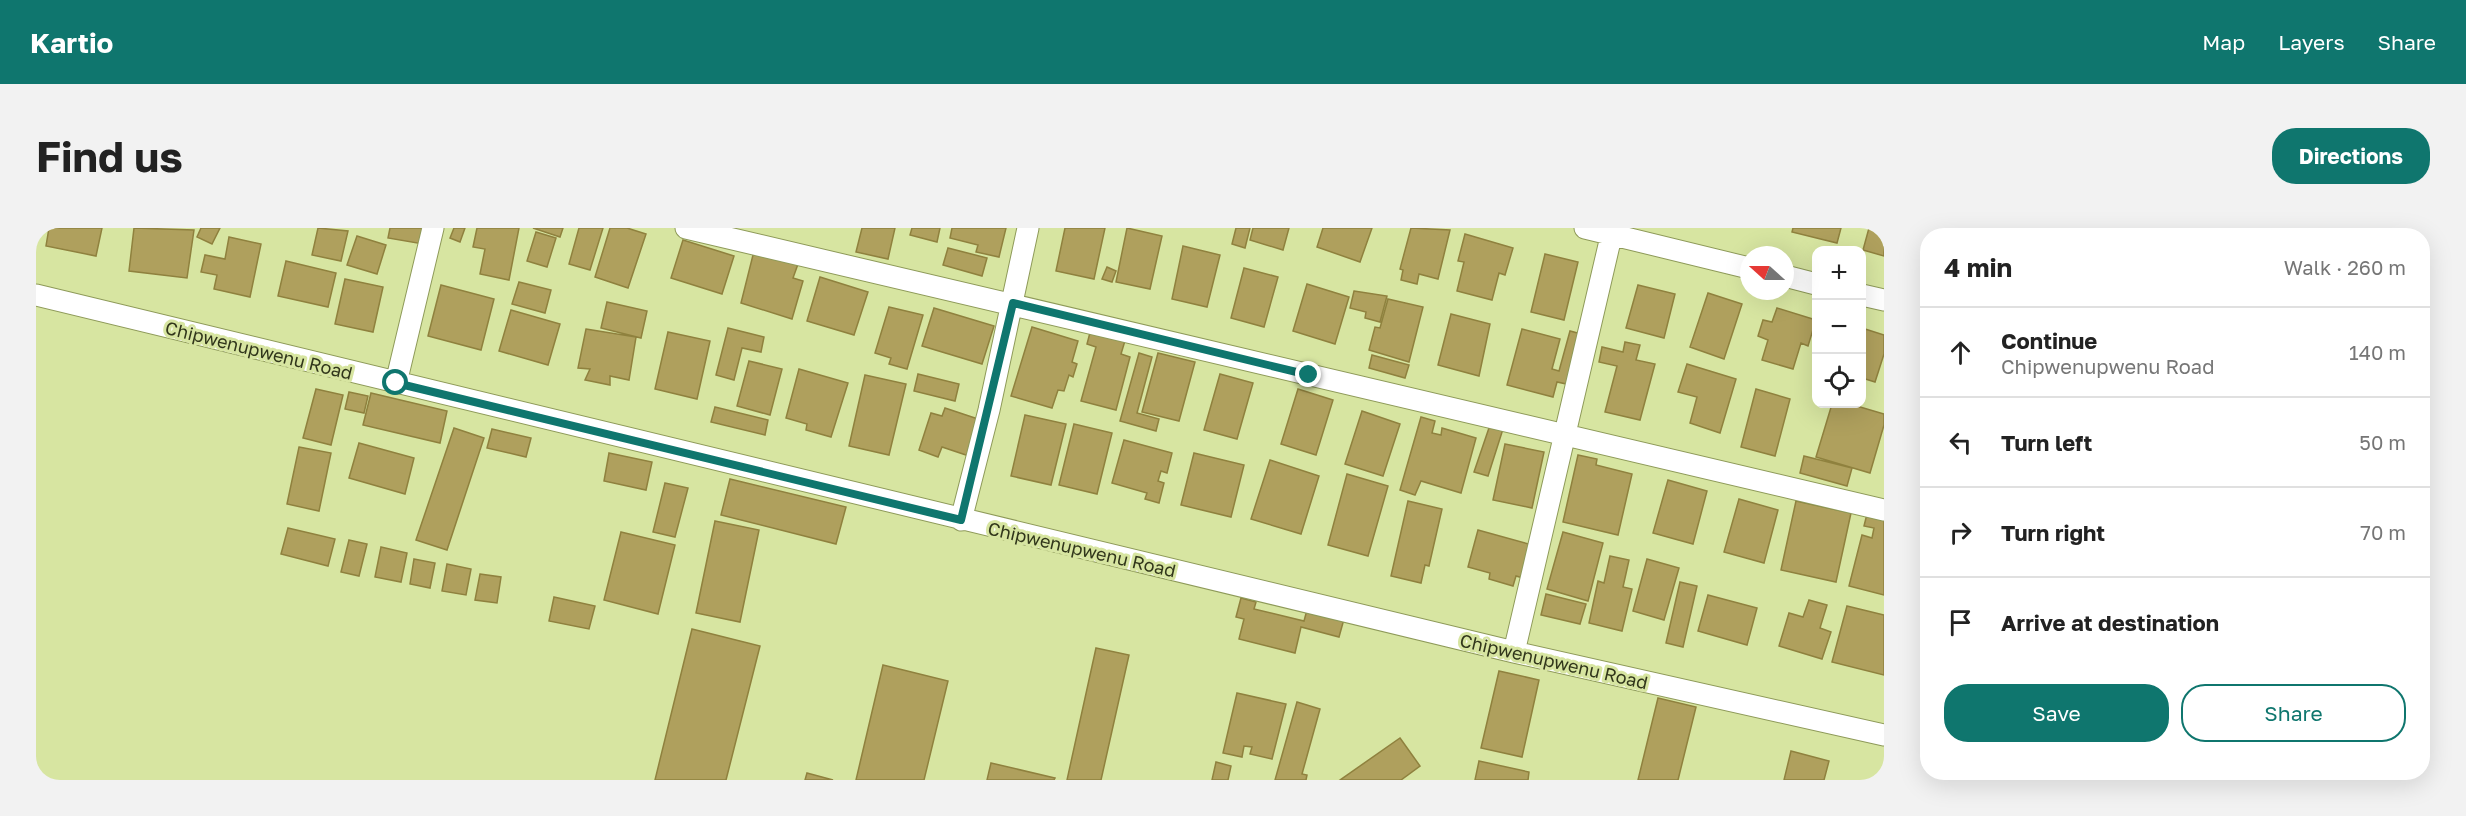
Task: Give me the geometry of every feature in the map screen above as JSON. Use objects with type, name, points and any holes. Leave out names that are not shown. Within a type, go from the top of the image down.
[{"type":"street","points":[[396,383],[433,228]]},
{"type":"street","points":[[686,228],[1013,303],[1564,436],[1884,510]]},
{"type":"street","points":[[961,520],[1013,303],[1028,228]]},
{"type":"street","points":[[1585,228],[1612,231],[1740,266]]},
{"type":"street","points":[[1514,652],[1612,231]]},
{"type":"street","points":[[1794,278],[1812,283]]},
{"type":"street","name":"Chipwenupwenu Road","points":[[36,295],[1514,652],[1884,735]]},
{"type":"street","points":[[1866,296],[1884,300]]},
{"type":"building","points":[[49,228],[102,228],[96,256],[46,246]]},
{"type":"building","points":[[134,228],[194,230],[187,278],[129,271]]},
{"type":"building","points":[[201,228],[220,228],[212,244],[197,237]]},
{"type":"building","points":[[318,228],[348,231],[341,261],[312,255]]},
{"type":"building","points":[[390,228],[426,228],[423,244],[388,238]]},
{"type":"building","points":[[454,228],[465,228],[460,242],[450,238]]},
{"type":"building","points":[[477,228],[519,228],[509,280],[480,274],[485,249],[473,247]]},
{"type":"building","points":[[533,228],[563,228],[560,237]]},
{"type":"building","points":[[579,228],[603,228],[590,270],[569,264]]},
{"type":"building","points":[[610,228],[627,228],[646,234],[628,288],[595,277]]},
{"type":"building","points":[[862,228],[895,228],[888,259],[856,252]]},
{"type":"building","points":[[912,228],[940,228],[937,242],[910,235]]},
{"type":"building","points":[[952,228],[1006,228],[999,257],[976,252],[978,245],[950,238]]},
{"type":"building","points":[[1065,228],[1105,228],[1094,279],[1056,271]]},
{"type":"building","points":[[1127,228],[1162,236],[1150,289],[1116,282]]},
{"type":"building","points":[[1236,228],[1250,228],[1245,248],[1232,244]]},
{"type":"building","points":[[1253,228],[1289,228],[1283,250],[1250,240]]},
{"type":"building","points":[[1323,228],[1372,228],[1360,262],[1317,247]]},
{"type":"building","points":[[1411,228],[1450,230],[1438,279],[1419,274],[1417,284],[1401,280],[1403,270],[1400,269]]},
{"type":"building","points":[[1793,228],[1841,228],[1837,243],[1792,232]]},
{"type":"building","points":[[1869,228],[1884,228],[1884,256],[1866,251],[1864,246]]},
{"type":"building","points":[[536,232],[556,238],[547,267],[527,261]]},
{"type":"building","points":[[1465,234],[1513,248],[1505,275],[1499,273],[1492,300],[1457,291],[1464,262],[1458,261]]},
{"type":"building","points":[[357,236],[386,245],[377,274],[347,265]]},
{"type":"building","points":[[229,237],[261,244],[250,297],[214,289],[217,275],[201,272],[205,255],[225,259]]},
{"type":"building","points":[[683,240],[734,256],[722,294],[671,278]]},
{"type":"building","points":[[1183,246],[1220,255],[1207,307],[1172,299]]},
{"type":"building","points":[[948,248],[987,258],[982,276],[943,265]]},
{"type":"building","points":[[754,251],[798,264],[793,278],[803,281],[792,319],[741,303]]},
{"type":"building","points":[[1545,254],[1578,262],[1564,320],[1531,312]]},
{"type":"building","points":[[286,261],[336,273],[328,307],[278,296]]},
{"type":"building","points":[[1107,267],[1116,271],[1112,282],[1102,279]]},
{"type":"building","points":[[1244,268],[1278,277],[1264,327],[1231,318]]},
{"type":"building","points":[[820,277],[868,292],[854,335],[807,321]]},
{"type":"building","points":[[345,279],[383,287],[373,332],[335,324]]},
{"type":"building","points":[[519,282],[551,290],[545,313],[512,304]]},
{"type":"building","points":[[1307,284],[1349,297],[1335,344],[1293,331]]},
{"type":"building","points":[[441,285],[494,299],[481,350],[428,336]]},
{"type":"building","points":[[1638,285],[1675,294],[1664,338],[1626,328]]},
{"type":"building","points":[[1354,291],[1387,296],[1380,322],[1365,318],[1366,312],[1350,308]]},
{"type":"building","points":[[1708,293],[1742,304],[1724,359],[1690,347]]},
{"type":"building","points":[[1388,299],[1423,307],[1409,362],[1369,350],[1375,327],[1380,328]]},
{"type":"building","points":[[607,302],[647,311],[641,338],[601,328]]},
{"type":"building","points":[[889,307],[923,315],[907,369],[889,364],[891,358],[875,353]]},
{"type":"building","points":[[934,308],[994,326],[982,364],[922,346]]},
{"type":"building","points":[[1777,308],[1812,319],[1812,333],[1808,346],[1801,343],[1793,369],[1762,360],[1768,340],[1758,336],[1763,320],[1772,322]]},
{"type":"building","points":[[511,310],[560,324],[548,365],[499,351]]},
{"type":"building","points":[[1451,314],[1490,324],[1479,376],[1438,365]]},
{"type":"building","points":[[1092,325],[1127,334],[1121,354],[1130,357],[1116,410],[1081,401],[1096,347],[1087,344]]},
{"type":"building","points":[[1032,327],[1078,341],[1072,362],[1077,364],[1073,377],[1069,375],[1064,391],[1058,390],[1052,408],[1011,396]]},
{"type":"building","points":[[728,328],[764,337],[761,352],[742,348],[734,380],[716,375]]},
{"type":"building","points":[[586,329],[636,337],[629,380],[610,376],[610,385],[585,380],[590,369],[578,368]]},
{"type":"building","points":[[1522,329],[1560,339],[1552,369],[1559,371],[1570,331],[1585,335],[1571,385],[1557,382],[1553,397],[1507,385]]},
{"type":"building","points":[[1866,329],[1884,335],[1884,354],[1875,382],[1866,379]]},
{"type":"building","points":[[668,332],[710,341],[697,399],[655,389]]},
{"type":"building","points":[[1625,342],[1640,345],[1636,360],[1655,364],[1640,420],[1605,412],[1617,366],[1599,362],[1602,347],[1623,352]]},
{"type":"building","points":[[1139,353],[1152,357],[1137,413],[1159,419],[1156,431],[1120,421]]},
{"type":"building","points":[[1158,353],[1195,362],[1179,421],[1142,412]]},
{"type":"building","points":[[1372,355],[1409,365],[1405,378],[1369,368]]},
{"type":"building","points":[[749,361],[782,369],[770,415],[737,406]]},
{"type":"building","points":[[1687,364],[1736,379],[1720,433],[1690,423],[1697,397],[1678,392]]},
{"type":"building","points":[[799,369],[848,383],[831,437],[806,430],[807,424],[786,418]]},
{"type":"building","points":[[918,374],[959,384],[955,401],[914,391]]},
{"type":"building","points":[[1220,374],[1253,383],[1237,439],[1204,430]]},
{"type":"building","points":[[865,375],[906,384],[889,455],[849,446]]},
{"type":"building","points":[[316,389],[343,395],[331,445],[303,438]]},
{"type":"building","points":[[1298,389],[1333,400],[1316,455],[1281,444]]},
{"type":"building","points":[[1756,389],[1790,399],[1775,456],[1741,447]]},
{"type":"building","points":[[349,392],[368,396],[364,413],[345,409]]},
{"type":"building","points":[[371,393],[447,411],[440,443],[363,425]]},
{"type":"building","points":[[715,407],[768,420],[765,435],[711,422]]},
{"type":"building","points":[[945,408],[984,421],[972,457],[942,447],[938,457],[919,450],[931,413],[942,416]]},
{"type":"building","points":[[1831,408],[1864,408],[1884,414],[1884,425],[1870,473],[1816,457]]},
{"type":"building","points":[[1362,411],[1400,424],[1383,476],[1345,464]]},
{"type":"building","points":[[1025,415],[1066,424],[1051,485],[1011,476]]},
{"type":"building","points":[[1421,417],[1435,421],[1432,433],[1441,435],[1442,428],[1476,438],[1461,493],[1421,481],[1415,495],[1400,490]]},
{"type":"building","points":[[1074,424],[1112,433],[1097,494],[1059,485]]},
{"type":"building","points":[[1490,425],[1503,429],[1488,476],[1474,472]]},
{"type":"building","points":[[454,428],[484,438],[447,550],[416,540]]},
{"type":"building","points":[[492,429],[531,438],[526,457],[487,448]]},
{"type":"building","points":[[1124,440],[1172,453],[1167,473],[1161,471],[1158,481],[1164,483],[1159,503],[1145,499],[1147,493],[1112,483]]},
{"type":"building","points":[[359,443],[414,458],[405,494],[349,478]]},
{"type":"building","points":[[1505,444],[1544,452],[1532,508],[1493,500]]},
{"type":"building","points":[[299,447],[331,453],[319,511],[287,504]]},
{"type":"building","points":[[609,453],[652,462],[646,490],[604,481]]},
{"type":"building","points":[[1194,453],[1244,465],[1231,517],[1181,505]]},
{"type":"building","points":[[1578,455],[1597,459],[1596,465],[1632,474],[1618,535],[1563,522]]},
{"type":"building","points":[[1804,456],[1852,468],[1847,486],[1800,473]]},
{"type":"building","points":[[1270,460],[1319,476],[1301,534],[1251,519]]},
{"type":"building","points":[[1347,474],[1388,486],[1368,556],[1328,545]]},
{"type":"building","points":[[730,479],[846,507],[836,544],[721,515]]},
{"type":"building","points":[[1668,480],[1707,491],[1693,544],[1653,533]]},
{"type":"building","points":[[665,483],[688,488],[675,537],[653,532]]},
{"type":"building","points":[[1739,499],[1778,510],[1764,563],[1724,552]]},
{"type":"building","points":[[1408,501],[1442,509],[1429,566],[1425,565],[1421,583],[1391,576]]},
{"type":"building","points":[[1796,501],[1851,513],[1836,582],[1781,570]]},
{"type":"building","points":[[1868,510],[1884,514],[1884,595],[1849,586],[1862,535],[1872,538],[1874,528],[1864,526]]},
{"type":"building","points":[[715,521],[759,530],[740,622],[696,613]]},
{"type":"building","points":[[288,528],[335,539],[328,566],[281,554]]},
{"type":"building","points":[[1478,530],[1532,545],[1523,578],[1516,576],[1513,586],[1489,579],[1490,573],[1468,567]]},
{"type":"building","points":[[621,532],[675,545],[658,614],[604,600]]},
{"type":"building","points":[[1563,532],[1603,543],[1588,601],[1547,589]]},
{"type":"building","points":[[349,540],[367,544],[359,576],[341,572]]},
{"type":"building","points":[[381,547],[407,553],[401,582],[375,577]]},
{"type":"building","points":[[1610,556],[1629,560],[1623,587],[1632,589],[1622,631],[1589,623],[1598,581],[1604,583]]},
{"type":"building","points":[[414,559],[435,563],[430,588],[410,584]]},
{"type":"building","points":[[1647,559],[1679,568],[1664,620],[1633,611]]},
{"type":"building","points":[[447,564],[471,569],[466,595],[442,591]]},
{"type":"building","points":[[480,574],[501,577],[497,603],[475,600]]},
{"type":"building","points":[[1680,582],[1697,586],[1683,647],[1666,643]]},
{"type":"building","points":[[1546,594],[1586,604],[1580,624],[1541,615]]},
{"type":"building","points":[[1708,595],[1757,608],[1747,645],[1698,631]]},
{"type":"building","points":[[554,597],[595,606],[589,629],[549,621]]},
{"type":"building","points":[[1241,598],[1256,602],[1254,609],[1304,621],[1307,610],[1344,619],[1339,637],[1301,627],[1295,653],[1239,639],[1244,619],[1236,617]]},
{"type":"building","points":[[1809,600],[1827,605],[1820,628],[1831,632],[1822,659],[1779,646],[1789,613],[1803,617]]},
{"type":"building","points":[[1847,606],[1884,615],[1884,675],[1832,662]]},
{"type":"building","points":[[692,629],[760,646],[726,780],[655,780]]},
{"type":"building","points":[[1096,648],[1129,655],[1101,780],[1067,780]]},
{"type":"building","points":[[883,665],[948,681],[924,780],[856,780]]},
{"type":"building","points":[[1499,671],[1539,680],[1522,757],[1481,748]]},
{"type":"building","points":[[1237,693],[1286,704],[1272,759],[1250,754],[1252,747],[1244,746],[1242,757],[1223,753]]},
{"type":"building","points":[[1658,698],[1696,707],[1678,780],[1638,780]]},
{"type":"building","points":[[1297,702],[1320,709],[1302,774],[1307,775],[1306,780],[1275,780]]},
{"type":"building","points":[[1400,738],[1420,766],[1401,780],[1340,780]]},
{"type":"building","points":[[1791,751],[1829,761],[1824,780],[1784,780]]},
{"type":"building","points":[[1479,761],[1529,772],[1528,780],[1475,780]]},
{"type":"building","points":[[1216,762],[1231,766],[1228,780],[1212,780]]},
{"type":"building","points":[[991,763],[1055,778],[1054,780],[987,780]]},
{"type":"building","points":[[807,773],[833,780],[805,780]]},
{"type":"route","points":[[396,383],[961,520],[1013,303],[1309,375]]}]
